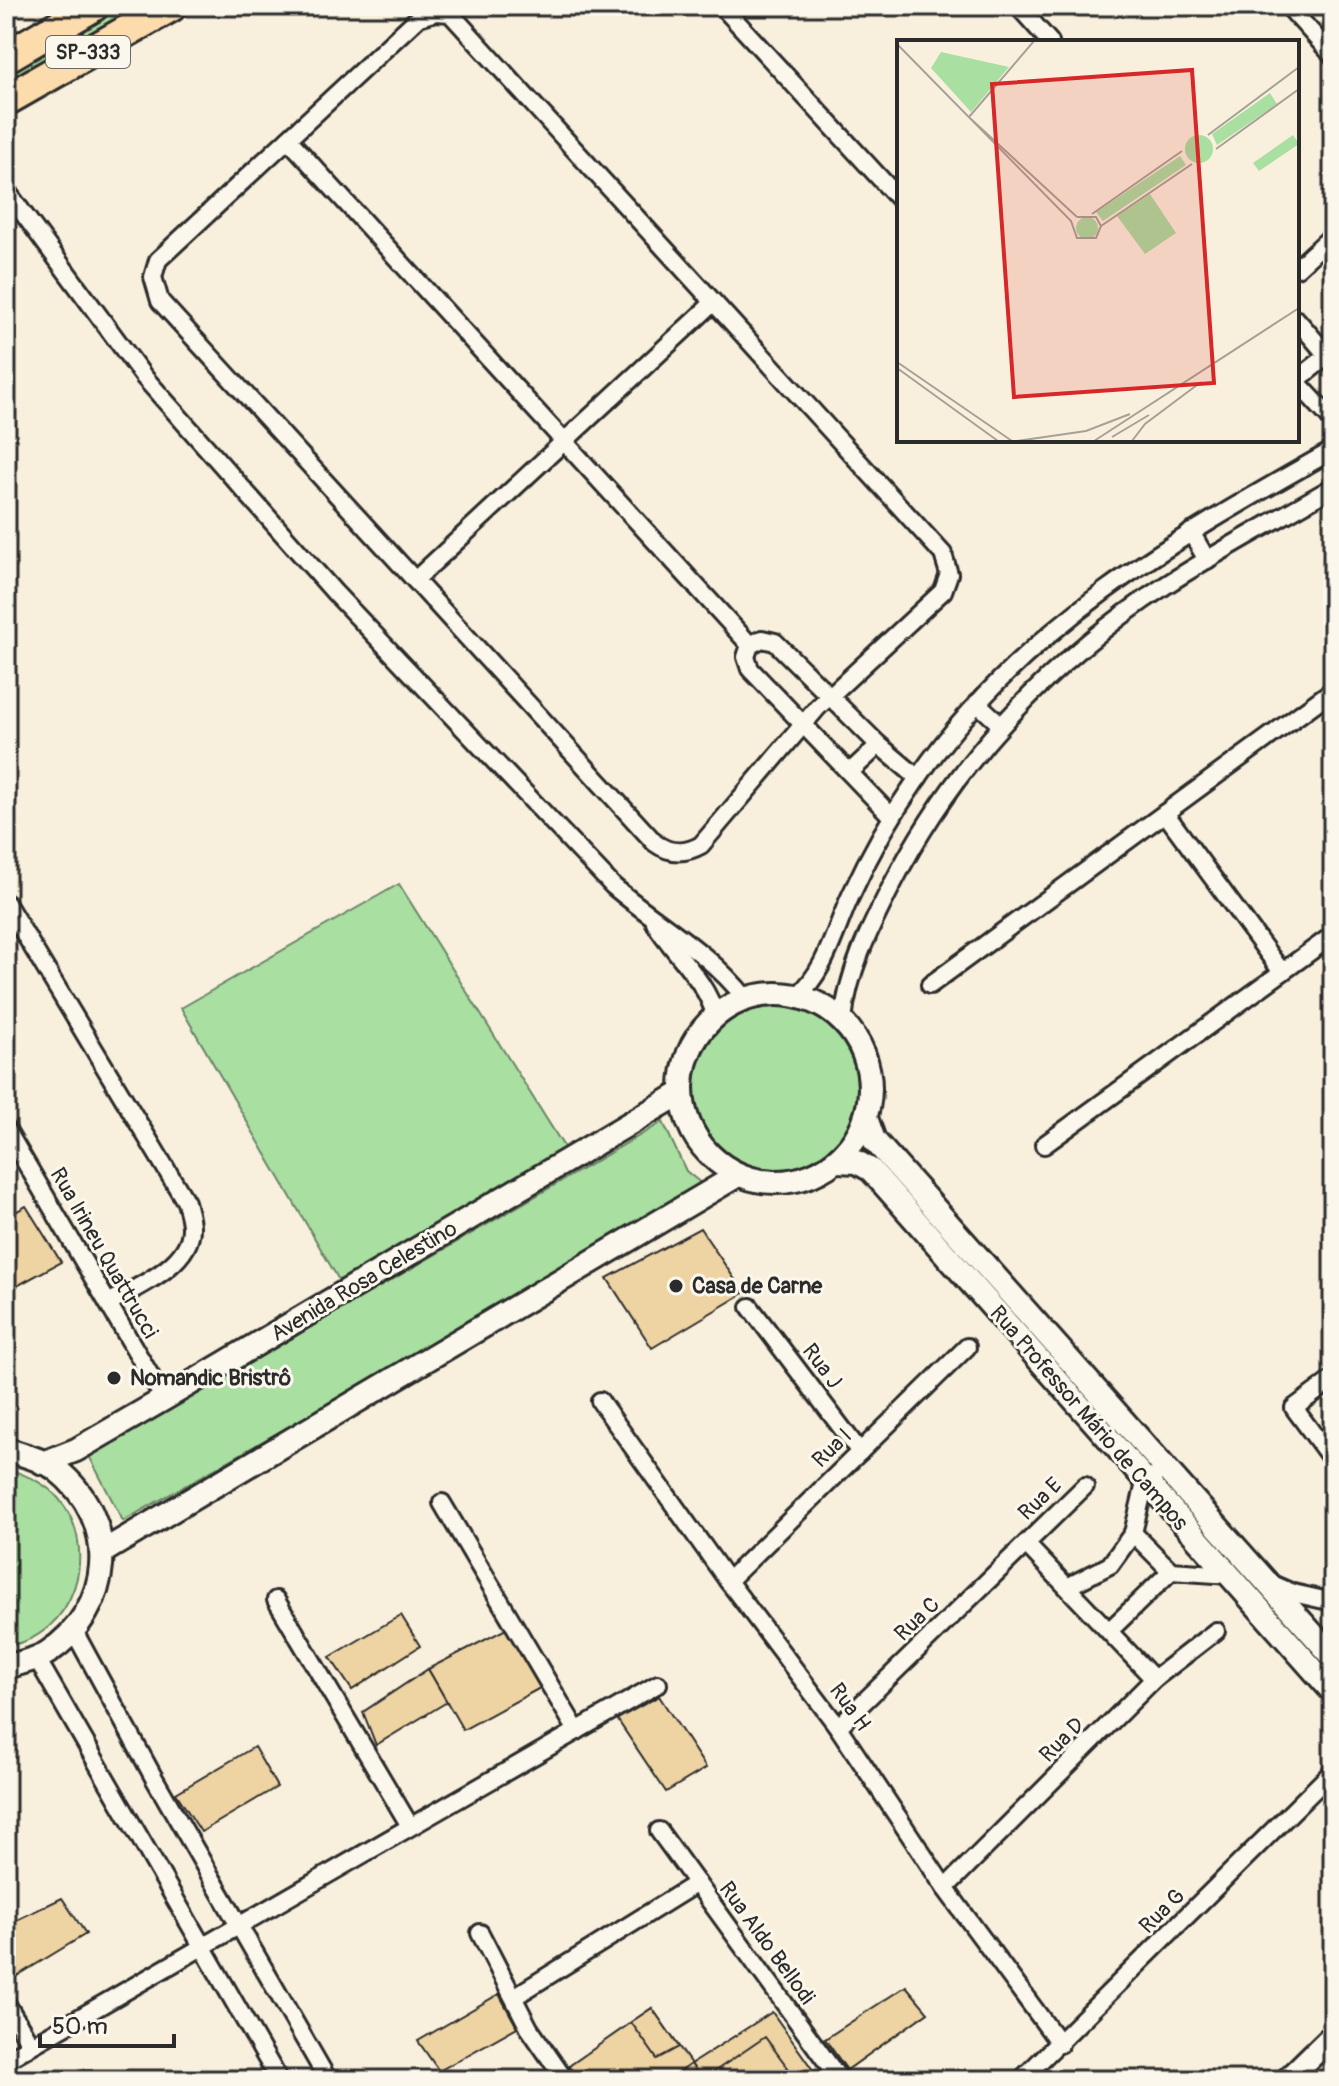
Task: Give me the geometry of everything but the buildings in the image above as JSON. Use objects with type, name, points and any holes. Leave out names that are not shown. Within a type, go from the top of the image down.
[{"type":"highway","name":"SP-333","points":[[6,100],[171,6]]},
{"type":"highway","points":[[107,41],[183,6]]},
{"type":"highway","name":"SP-333","points":[[6,57],[89,7]]},
{"type":"street","points":[[722,6],[897,197]]},
{"type":"street","points":[[1018,6],[1048,40]]},
{"type":"street","points":[[1288,6],[1333,56]]},
{"type":"street","points":[[436,12],[450,13],[713,303],[943,554],[948,567],[943,591],[829,695],[701,845],[684,852],[668,850],[655,843],[160,301],[153,286],[158,260],[419,17],[436,12]]},
{"type":"street","points":[[288,139],[750,645]]},
{"type":"street","points":[[6,190],[144,377],[335,593],[613,886],[654,921],[688,940],[722,969],[746,999]]},
{"type":"street","points":[[1299,266],[1333,235]]},
{"type":"street","points":[[415,580],[713,303]]},
{"type":"street","points":[[1299,322],[1330,359],[1299,380]]},
{"type":"street","points":[[1299,383],[1333,421]]},
{"type":"street","points":[[797,996],[813,983],[851,894],[892,817],[918,778],[977,703],[1069,616],[1191,532],[1333,450]]},
{"type":"street","points":[[843,1021],[846,995],[861,951],[901,866],[947,793],[1001,725],[1090,641],[1127,611],[1207,560],[1333,487]]},
{"type":"street","points":[[1191,532],[1207,560]]},
{"type":"street","points":[[892,817],[750,669],[746,657],[750,645],[762,639],[775,642],[879,745],[918,778]]},
{"type":"street","points":[[930,985],[1333,690]]},
{"type":"street","points":[[977,703],[1001,725]]},
{"type":"street","points":[[850,772],[879,745]]},
{"type":"street","points":[[1165,813],[1282,972]]},
{"type":"street","points":[[6,903],[186,1202],[192,1231],[179,1256],[149,1280],[108,1303]]},
{"type":"street","points":[[654,921],[671,949],[710,995],[715,1015]]},
{"type":"street","points":[[1044,1145],[1333,935]]},
{"type":"street","points":[[763,995],[797,996],[814,1002],[843,1021],[854,1035],[868,1066],[871,1083],[866,1118],[854,1141],[837,1161],[807,1178],[772,1182],[738,1175],[709,1155],[698,1141],[684,1110],[681,1093],[690,1050],[715,1015],[746,999],[763,995]]},
{"type":"street","name":"Avenida Rosa Celestino","points":[[43,1463],[76,1450],[164,1399],[681,1093]]},
{"type":"street","name":"Rua Professor Mário de Campos","points":[[866,1118],[874,1140],[1333,1657]]},
{"type":"street","name":"Rua Irineu Quattrucci","points":[[6,1129],[164,1399]]},
{"type":"street","name":"Rua Professor Mário de Campos","points":[[837,1161],[857,1162],[871,1170],[1333,1692]]},
{"type":"street","points":[[104,1551],[738,1175]]},
{"type":"street","name":"Rua J","points":[[750,1307],[860,1452]]},
{"type":"street","name":"Rua I","points":[[728,1581],[967,1347]]},
{"type":"street","points":[[1333,1379],[1294,1408],[1333,1461]]},
{"type":"street","name":"Rua H","points":[[600,1401],[728,1581],[838,1727],[945,1888],[1060,2044]]},
{"type":"street","points":[[6,1449],[55,1468],[82,1495],[104,1551],[95,1598],[74,1631],[36,1657],[6,1667]]},
{"type":"street","points":[[1067,1587],[1110,1565],[1133,1533],[1145,1483],[1166,1468]]},
{"type":"street","name":"Rua E","points":[[1026,1544],[1085,1486]]},
{"type":"street","points":[[442,1503],[577,1731]]},
{"type":"street","points":[[1133,1533],[1171,1571],[1230,1575]]},
{"type":"street","points":[[1026,1544],[1154,1679]]},
{"type":"street","name":"Rua C","points":[[838,1727],[1026,1544]]},
{"type":"street","points":[[1109,1631],[1171,1571]]},
{"type":"street","points":[[1266,1581],[1293,1593],[1333,1602]]},
{"type":"street","points":[[276,1600],[410,1826]]},
{"type":"street","points":[[74,1631],[238,1926],[328,2080]]},
{"type":"street","name":"Rua D","points":[[945,1888],[1154,1679],[1216,1631]]},
{"type":"street","points":[[36,1657],[279,2080]]},
{"type":"street","points":[[6,2060],[658,1684]]},
{"type":"street","name":"Rua G","points":[[1021,2080],[1333,1771]]},
{"type":"street","name":"Rua Aldo Bellodi","points":[[659,1831],[840,2080]]},
{"type":"street","points":[[514,1997],[697,1883]]},
{"type":"street","points":[[480,1933],[529,2028],[565,2080]]},
{"type":"street","points":[[6,2003],[31,2045]]},
{"type":"street","points":[[1287,2080],[1333,2035]]},
{"type":"green space","points":[[120,6],[150,6],[6,87],[6,69]]},
{"type":"green space","points":[[399,884],[566,1150],[340,1282],[181,1008]]},
{"type":"green space","points":[[776,1007],[807,1013],[833,1031],[851,1057],[857,1088],[851,1119],[833,1145],[807,1163],[776,1169],[745,1163],[719,1145],[701,1119],[695,1088],[701,1057],[719,1031],[745,1013]]},
{"type":"green space","points":[[663,1122],[686,1171],[707,1188],[123,1521],[89,1456]]},
{"type":"green space","points":[[6,1468],[41,1484],[59,1499],[72,1519],[78,1542],[79,1565],[74,1588],[64,1609],[49,1626],[30,1639],[6,1646]]},
{"type":"place","name":"Casa de Carne","points":[[676,1286]]},
{"type":"place","name":"Nomandic Bristrô","points":[[114,1378]]}]
